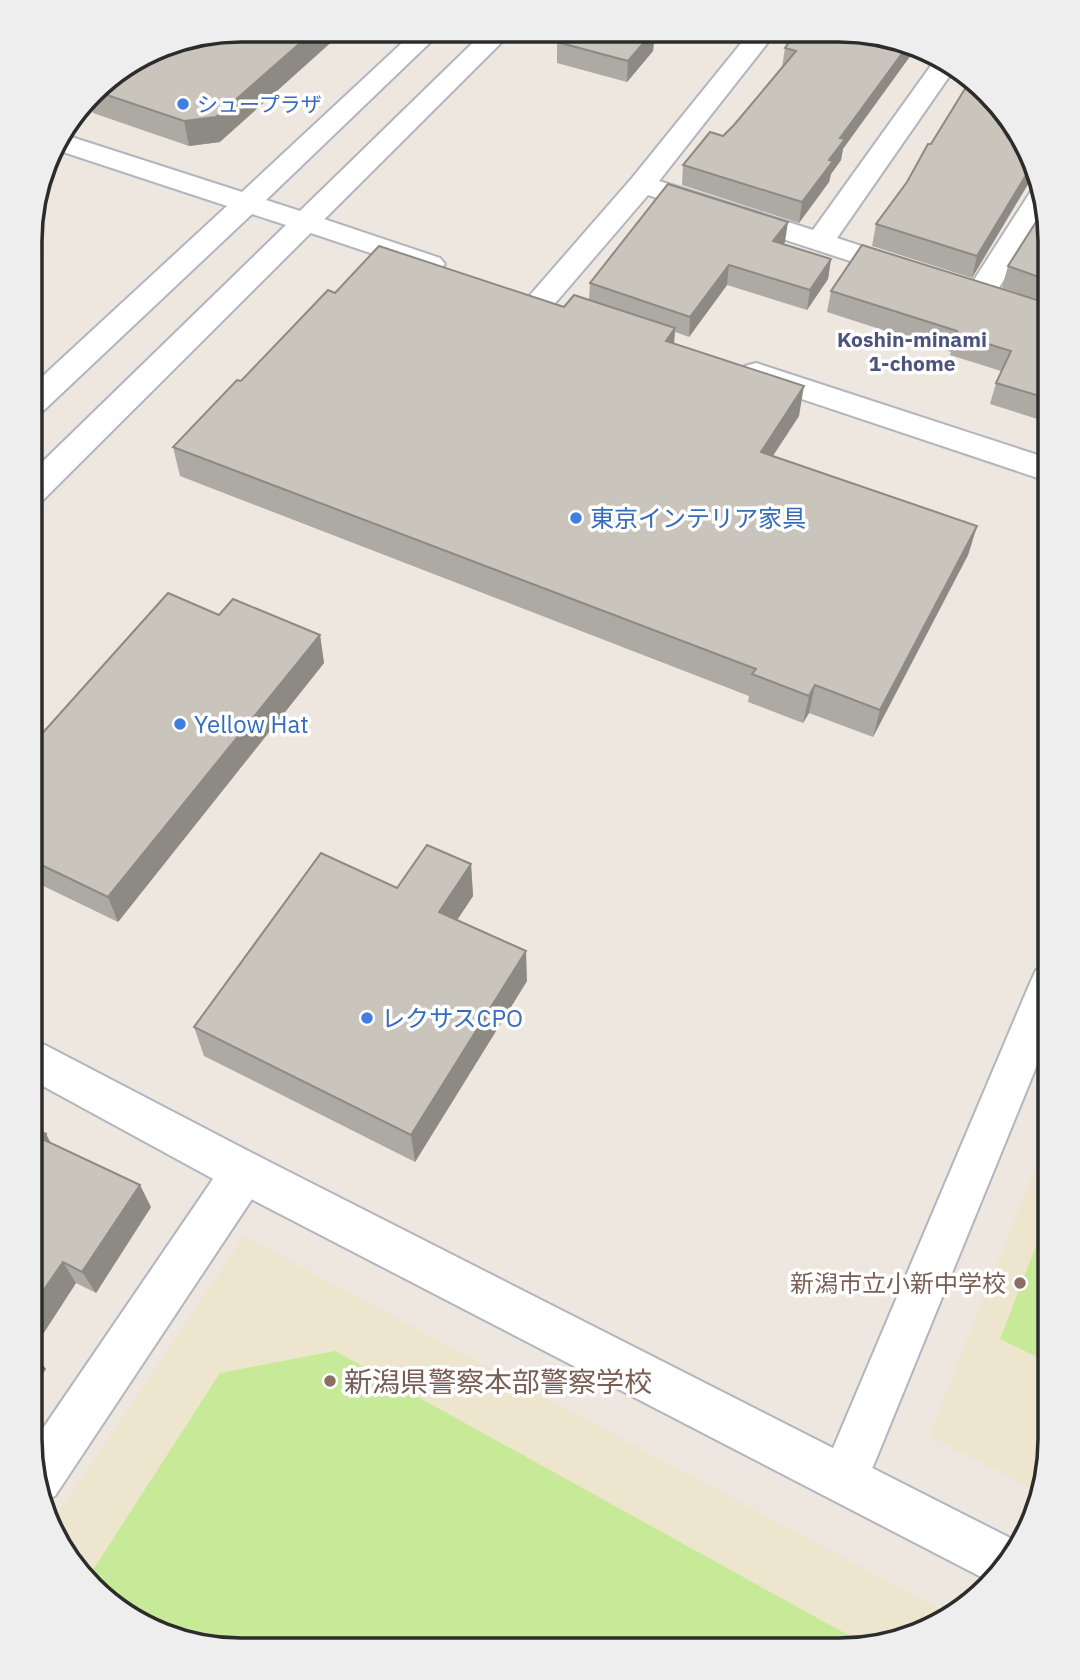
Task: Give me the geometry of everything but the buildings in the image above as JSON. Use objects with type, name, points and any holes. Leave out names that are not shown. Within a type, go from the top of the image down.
[{"type":"street","points":[[42,395],[417,42]]},
{"type":"street","points":[[42,481],[488,42]]},
{"type":"street","points":[[541,301],[642,184],[756,42]]},
{"type":"street","points":[[820,242],[940,71]]},
{"type":"street","points":[[67,146],[463,275]]},
{"type":"street","points":[[642,184],[968,290],[1035,205]]},
{"type":"street","points":[[724,362],[1038,467]]},
{"type":"street","points":[[844,1479],[1038,1012]]},
{"type":"street","points":[[42,1064],[998,1559]]},
{"type":"street","points":[[45,1469],[244,1171]]},
{"type":"shaded area","name":"新潟市立小新中学校","points":[[1038,1160],[1038,1452],[1031,1488],[929,1436]]},
{"type":"shaded area","name":"新潟県警察本部警察学校","points":[[244,1236],[940,1609],[915,1623],[890,1631],[839,1638],[215,1636],[165,1623],[120,1597],[100,1580],[83,1560],[57,1515]]},
{"type":"green space","points":[[1038,1241],[1038,1357],[1000,1339]]},
{"type":"green space","name":"新潟県警察本部警察学校","points":[[335,1351],[852,1637],[241,1638],[215,1636],[165,1623],[120,1597],[92,1571],[220,1373]]},
{"type":"place","name":"シュープラザ","points":[[183,104]]},
{"type":"place","name":"東京インテリア家具","points":[[576,518]]},
{"type":"place","name":"Yellow Hat","points":[[180,724]]},
{"type":"place","name":"レクサスCPO","points":[[367,1018]]},
{"type":"place","name":"新潟市立小新中学校","points":[[1020,1283]]},
{"type":"place","name":"新潟県警察本部警察学校","points":[[330,1381]]},
{"type":"district","name":"Koshin-minami 1-chome","points":[[912,351]]}]
